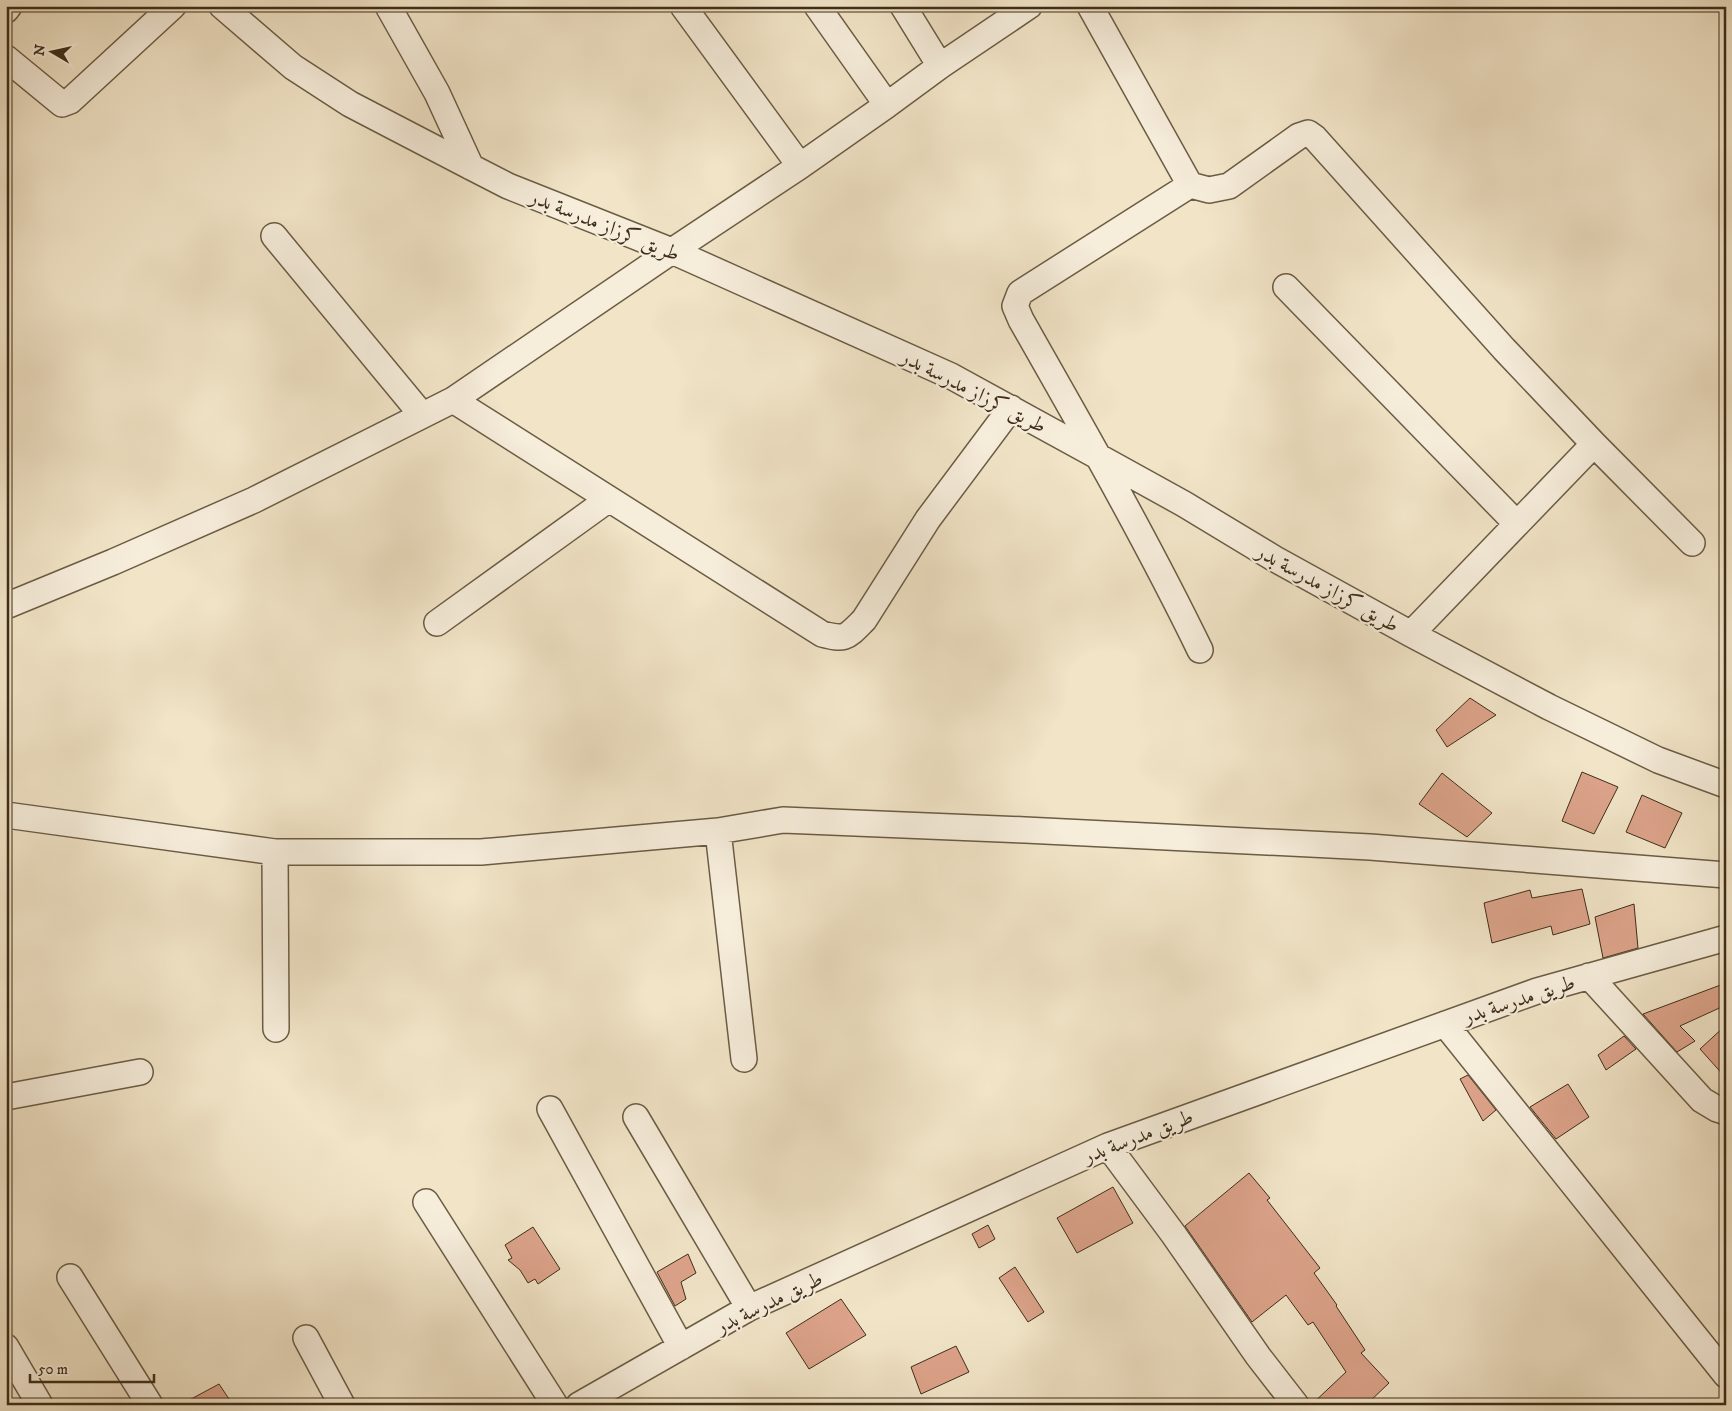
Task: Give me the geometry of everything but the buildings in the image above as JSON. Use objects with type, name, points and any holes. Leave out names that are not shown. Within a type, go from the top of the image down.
[{"type":"street","points":[[6,10],[9,6]]},
{"type":"street","points":[[6,58],[62,104],[70,101],[173,6]]},
{"type":"street","name":"طريق كرزاز مدرسة بدر","points":[[222,6],[293,67],[350,104],[471,167],[508,186],[672,251],[951,376],[1184,504],[1275,559],[1410,634],[1549,707],[1658,760],[1726,784]]},
{"type":"street","points":[[388,6],[437,94],[471,167]]},
{"type":"street","points":[[683,6],[800,166]]},
{"type":"street","points":[[817,6],[887,106]]},
{"type":"street","points":[[904,6],[940,66]]},
{"type":"street","points":[[6,606],[113,562],[254,500],[453,400],[800,166],[887,106],[940,66],[1029,6]]},
{"type":"street","points":[[1090,6],[1190,185],[1209,190],[1229,186],[1299,136],[1308,133],[1315,138],[1504,349],[1692,543]]},
{"type":"street","points":[[1190,185],[1020,293],[1015,306],[1021,320],[1161,571],[1200,650]]},
{"type":"street","points":[[274,236],[422,415]]},
{"type":"street","points":[[1286,287],[1517,524]]},
{"type":"street","points":[[453,400],[822,634],[840,638],[850,634],[864,620],[928,519],[1011,408]]},
{"type":"street","points":[[1410,634],[1594,444]]},
{"type":"street","points":[[437,623],[609,500]]},
{"type":"street","points":[[6,815],[275,852],[481,852],[718,831],[783,820],[1370,847],[1726,875]]},
{"type":"street","points":[[718,831],[744,1059]]},
{"type":"street","points":[[275,852],[276,1029]]},
{"type":"street","name":"طريق مدرسة بدر","points":[[579,1405],[749,1308],[1108,1146],[1537,991],[1726,938]]},
{"type":"street","points":[[1589,976],[1702,1100],[1726,1112]]},
{"type":"street","points":[[1445,1024],[1726,1375]]},
{"type":"street","points":[[6,1097],[140,1072]]},
{"type":"street","points":[[550,1110],[681,1347]]},
{"type":"street","points":[[636,1117],[749,1308]]},
{"type":"street","points":[[1108,1146],[1174,1235],[1258,1356],[1296,1405]]},
{"type":"street","points":[[426,1202],[555,1405]]},
{"type":"street","points":[[70,1277],[150,1405]]},
{"type":"street","points":[[306,1338],[342,1405]]},
{"type":"street","points":[[6,1348],[40,1405]]}]
